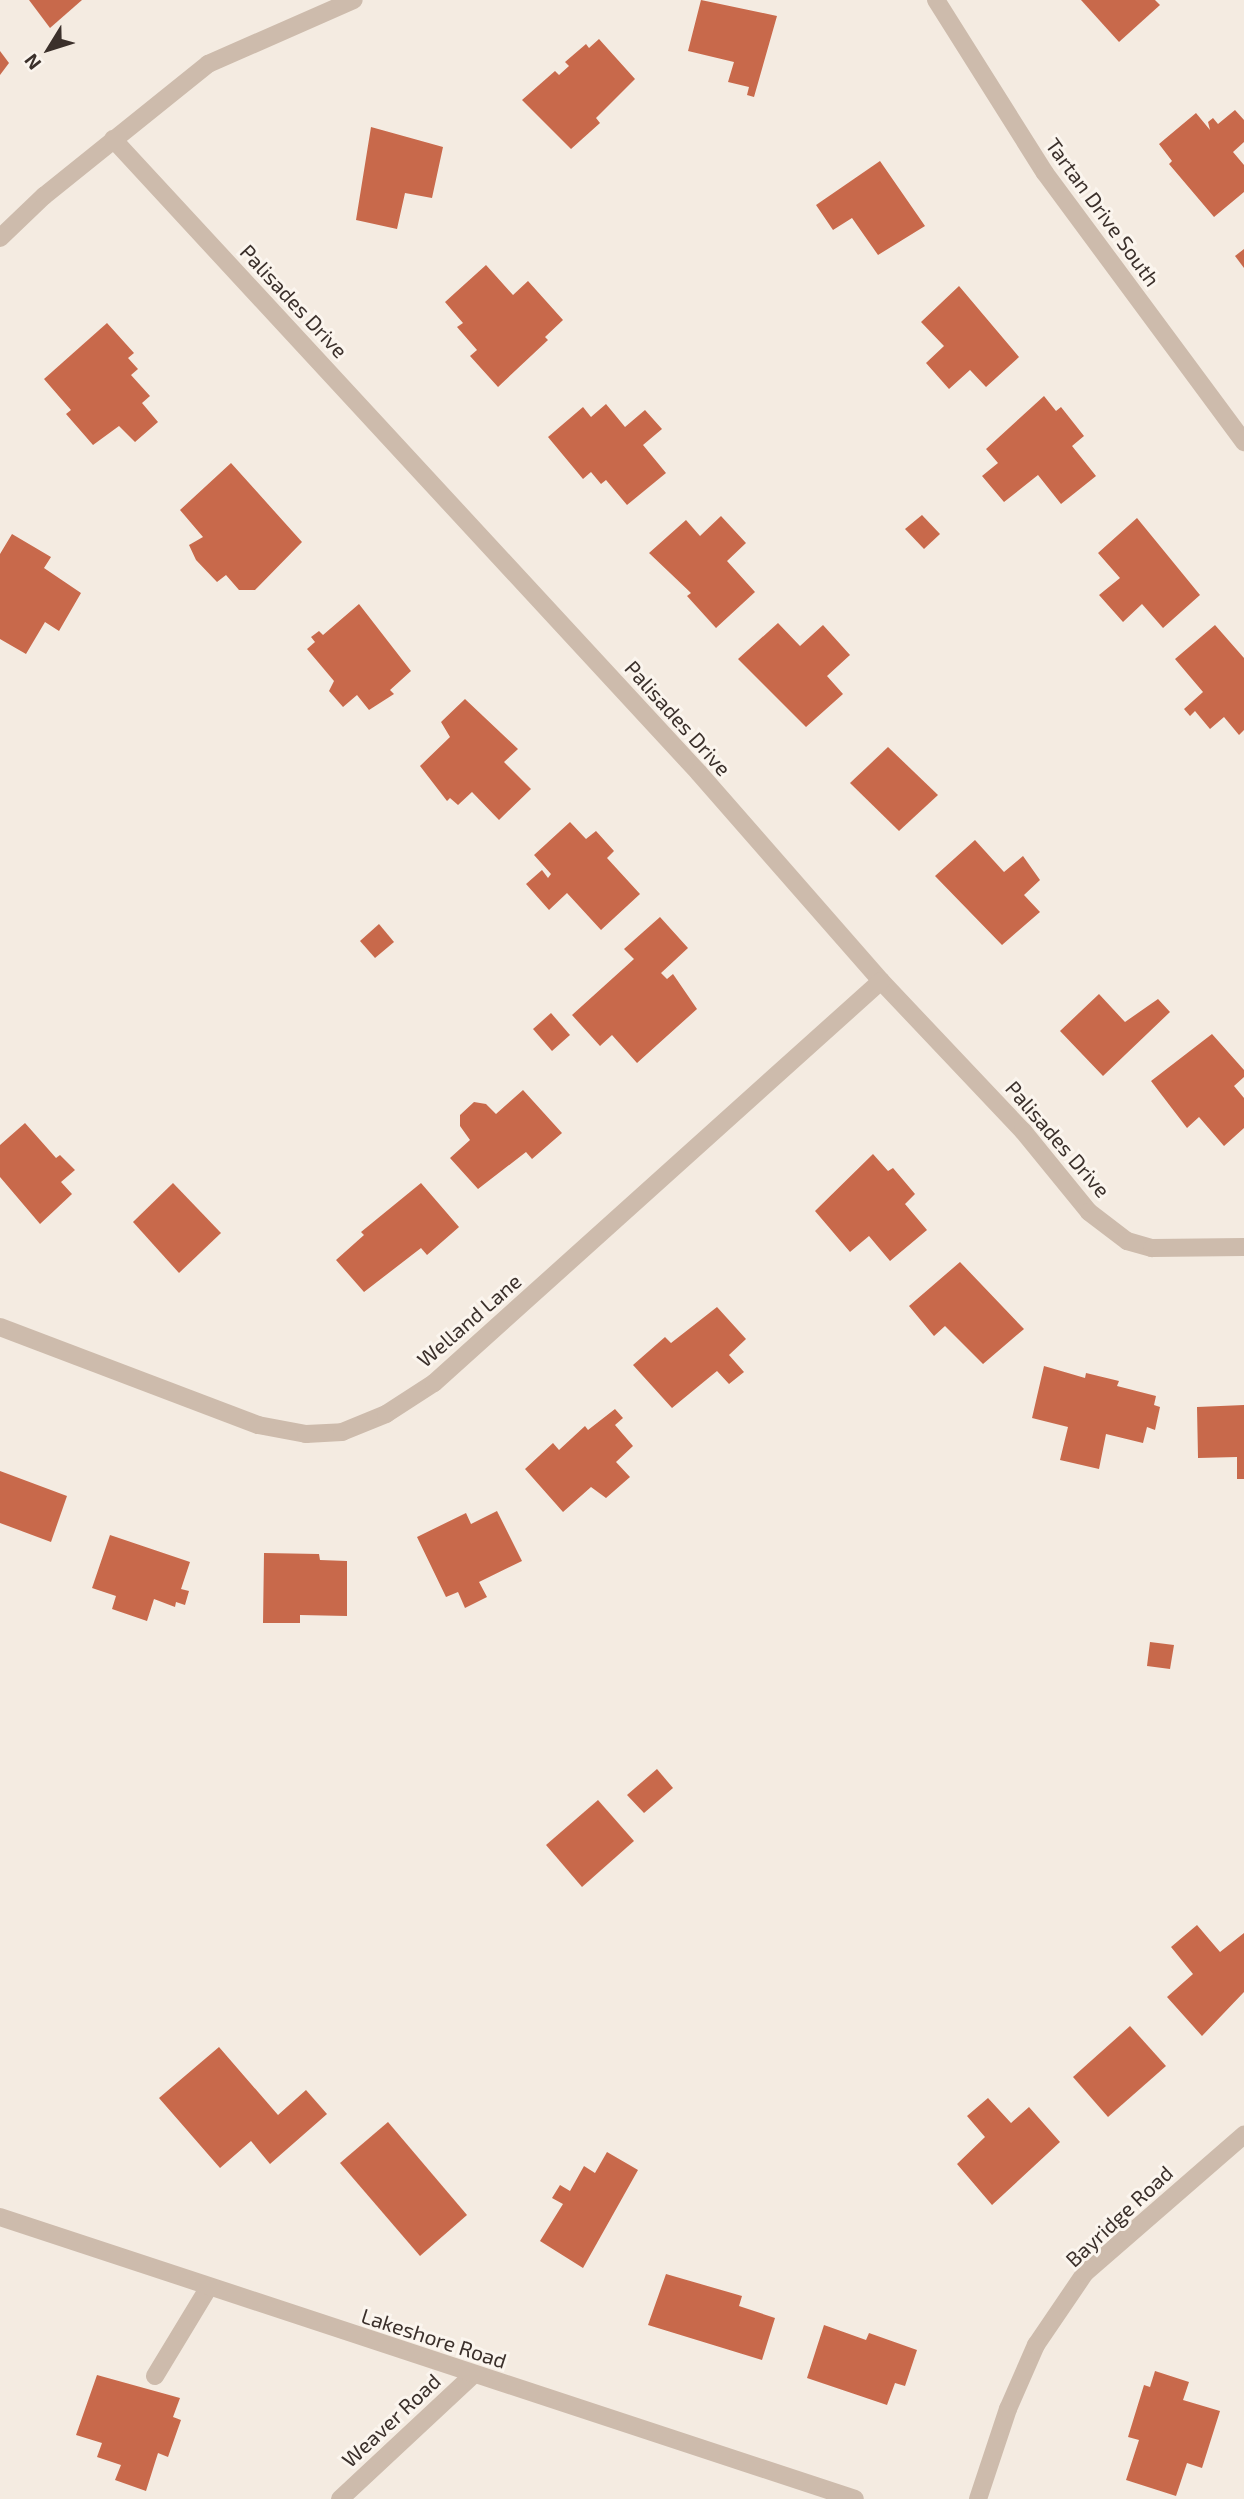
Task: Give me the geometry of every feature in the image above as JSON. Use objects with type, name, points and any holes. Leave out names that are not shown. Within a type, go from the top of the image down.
[{"type":"street","points":[[0,238],[113,139],[208,64],[354,0]]},
{"type":"street","name":"Tartan Drive South","points":[[936,0],[1045,173],[1244,442]]},
{"type":"street","name":"Palisades Drive","points":[[113,139],[699,773],[881,981],[1023,1131],[1089,1212],[1127,1241],[1152,1248],[1244,1247]]},
{"type":"street","name":"Welland Lane","points":[[0,1327],[258,1426],[306,1434],[342,1432],[386,1414],[434,1383],[881,981]]},
{"type":"street","name":"Bayridge Road","points":[[978,2499],[1008,2409],[1036,2345],[1085,2273],[1244,2135]]},
{"type":"street","name":"Lakeshore Road","points":[[0,2217],[855,2499]]},
{"type":"street","points":[[155,2376],[209,2287]]},
{"type":"street","name":"Weaver Road","points":[[340,2499],[473,2375]]},
{"type":"building","points":[[29,0],[82,0],[50,28]]},
{"type":"building","points":[[701,0],[777,16],[754,97],[747,95],[749,87],[728,82],[734,62],[688,51]]},
{"type":"building","points":[[1081,0],[1155,0],[1160,5],[1119,42]]},
{"type":"building","points":[[599,39],[635,79],[596,118],[600,123],[571,149],[522,100],[555,71],[559,75],[569,66],[565,62],[586,44],[589,48]]},
{"type":"building","points":[[0,51],[9,63],[0,75]]},
{"type":"building","points":[[1235,110],[1244,120],[1244,142],[1233,152],[1244,165],[1244,192],[1214,217],[1169,164],[1172,161],[1159,144],[1196,113],[1210,130],[1208,122],[1213,118],[1218,124]]},
{"type":"building","points":[[371,127],[443,147],[432,198],[405,193],[397,229],[356,220]]},
{"type":"building","points":[[880,161],[925,226],[878,255],[852,218],[833,230],[816,205]]},
{"type":"building","points":[[1244,249],[1244,268],[1235,256]]},
{"type":"building","points":[[486,265],[513,295],[528,281],[563,320],[545,337],[548,340],[498,387],[470,356],[477,350],[457,327],[463,323],[445,302]]},
{"type":"building","points":[[959,286],[1019,357],[986,387],[970,370],[949,389],[926,363],[944,346],[921,322]]},
{"type":"building","points":[[107,323],[134,353],[128,358],[138,369],[131,375],[150,396],[142,403],[158,422],[135,442],[119,426],[93,445],[66,414],[71,410],[44,379]]},
{"type":"building","points":[[1044,396],[1056,411],[1061,407],[1084,436],[1072,446],[1096,476],[1061,504],[1038,475],[1004,502],[982,476],[998,463],[986,449]]},
{"type":"building","points":[[606,404],[625,427],[645,410],[662,429],[643,445],[666,473],[627,505],[606,480],[601,484],[591,472],[583,479],[548,437],[583,407],[591,417]]},
{"type":"building","points":[[231,463],[302,542],[255,590],[239,590],[226,575],[217,582],[196,560],[189,545],[203,537],[180,510]]},
{"type":"building","points":[[922,515],[940,534],[924,549],[905,529]]},
{"type":"building","points":[[721,516],[746,543],[727,561],[755,592],[716,628],[687,596],[691,593],[649,553],[686,520],[700,536]]},
{"type":"building","points":[[1137,518],[1200,595],[1163,628],[1142,604],[1123,622],[1099,595],[1120,578],[1098,553]]},
{"type":"building","points":[[12,534],[51,557],[44,568],[81,593],[59,631],[45,622],[26,654],[0,639],[0,554]]},
{"type":"building","points":[[359,604],[411,671],[390,690],[394,694],[369,710],[357,695],[343,707],[329,691],[334,681],[307,649],[315,642],[311,637],[319,631],[323,635]]},
{"type":"building","points":[[778,623],[800,646],[823,625],[850,655],[827,676],[843,694],[806,727],[738,659]]},
{"type":"building","points":[[1215,625],[1244,658],[1244,730],[1239,735],[1224,717],[1210,729],[1195,711],[1190,716],[1184,709],[1203,692],[1175,659]]},
{"type":"building","points":[[465,699],[518,749],[504,762],[531,789],[499,820],[472,792],[458,805],[450,798],[447,801],[420,766],[450,737],[441,722]]},
{"type":"building","points":[[888,747],[938,795],[899,831],[850,783]]},
{"type":"building","points":[[570,822],[586,839],[596,831],[614,851],[607,858],[640,894],[601,930],[567,893],[549,910],[526,884],[542,870],[548,878],[551,874],[534,855]]},
{"type":"building","points":[[975,840],[1004,872],[1023,856],[1040,880],[1024,895],[1040,912],[1002,945],[935,876]]},
{"type":"building","points":[[660,917],[688,948],[661,973],[667,979],[673,974],[697,1009],[637,1063],[612,1035],[600,1046],[572,1015],[634,959],[624,949]]},
{"type":"building","points":[[379,924],[394,942],[375,958],[360,941]]},
{"type":"building","points":[[1099,994],[1125,1022],[1158,999],[1170,1012],[1103,1076],[1060,1031]]},
{"type":"building","points":[[551,1013],[570,1035],[552,1051],[533,1029]]},
{"type":"building","points":[[1212,1034],[1244,1070],[1244,1077],[1234,1086],[1244,1098],[1244,1128],[1224,1146],[1199,1117],[1187,1128],[1151,1081]]},
{"type":"building","points":[[523,1090],[562,1133],[532,1159],[526,1152],[478,1189],[450,1158],[470,1140],[460,1126],[460,1115],[474,1102],[486,1104],[496,1114]]},
{"type":"building","points":[[25,1123],[56,1158],[60,1155],[75,1170],[61,1182],[72,1194],[40,1224],[0,1177],[0,1145]]},
{"type":"building","points":[[873,1154],[888,1171],[893,1168],[915,1194],[905,1204],[927,1230],[890,1261],[869,1236],[850,1252],[815,1211]]},
{"type":"building","points":[[173,1183],[221,1233],[179,1273],[133,1222]]},
{"type":"building","points":[[421,1183],[459,1227],[427,1255],[421,1248],[364,1292],[336,1260],[364,1235],[361,1232]]},
{"type":"building","points":[[960,1262],[1024,1329],[983,1364],[945,1326],[934,1336],[909,1306]]},
{"type":"building","points":[[717,1307],[746,1339],[729,1355],[744,1372],[729,1384],[717,1371],[672,1408],[633,1365],[665,1337],[671,1343]]},
{"type":"building","points":[[1044,1366],[1085,1378],[1086,1373],[1119,1381],[1117,1386],[1156,1396],[1154,1405],[1160,1407],[1155,1430],[1147,1427],[1143,1443],[1106,1434],[1099,1469],[1060,1460],[1068,1427],[1032,1418]]},
{"type":"building","points":[[1244,1405],[1244,1479],[1237,1479],[1237,1457],[1198,1458],[1197,1407]]},
{"type":"building","points":[[615,1409],[623,1418],[615,1425],[633,1446],[616,1462],[630,1477],[606,1498],[591,1487],[563,1512],[525,1469],[553,1443],[559,1450],[585,1426],[588,1430]]},
{"type":"building","points":[[0,1471],[67,1496],[51,1542],[0,1523]]},
{"type":"building","points":[[497,1511],[522,1561],[479,1582],[487,1597],[465,1608],[458,1592],[446,1597],[417,1537],[466,1513],[471,1524]]},
{"type":"building","points":[[110,1535],[190,1562],[181,1589],[189,1591],[185,1605],[176,1602],[175,1607],[154,1599],[147,1621],[112,1609],[116,1596],[92,1588]]},
{"type":"building","points":[[264,1553],[319,1554],[320,1560],[347,1561],[347,1616],[300,1615],[300,1623],[263,1623]]},
{"type":"building","points":[[1150,1642],[1174,1645],[1170,1669],[1147,1666]]},
{"type":"building","points":[[657,1769],[673,1788],[644,1813],[627,1795]]},
{"type":"building","points":[[598,1800],[634,1841],[582,1887],[546,1845]]},
{"type":"building","points":[[1197,1925],[1220,1952],[1244,1933],[1244,1992],[1202,2036],[1167,1997],[1193,1974],[1171,1947]]},
{"type":"building","points":[[1130,2026],[1166,2066],[1108,2117],[1073,2077]]},
{"type":"building","points":[[219,2047],[278,2115],[306,2090],[327,2114],[270,2164],[251,2141],[220,2168],[159,2098]]},
{"type":"building","points":[[988,2098],[1011,2123],[1029,2107],[1060,2142],[992,2205],[957,2164],[985,2137],[967,2116]]},
{"type":"building","points":[[388,2122],[467,2215],[420,2256],[340,2163]]},
{"type":"building","points":[[607,2152],[638,2170],[583,2268],[540,2241],[563,2204],[552,2198],[560,2185],[570,2191],[584,2166],[595,2173]]},
{"type":"building","points":[[666,2274],[742,2296],[739,2306],[775,2318],[762,2360],[648,2325]]},
{"type":"building","points":[[824,2325],[866,2340],[869,2333],[917,2350],[905,2386],[895,2383],[887,2405],[807,2378]]},
{"type":"building","points":[[1155,2371],[1189,2382],[1183,2400],[1220,2411],[1202,2468],[1187,2463],[1176,2496],[1126,2480],[1139,2440],[1128,2437],[1144,2385],[1150,2387]]},
{"type":"building","points":[[97,2375],[180,2398],[173,2417],[181,2420],[168,2457],[158,2453],[146,2491],[115,2480],[121,2465],[97,2457],[102,2443],[76,2435]]}]
